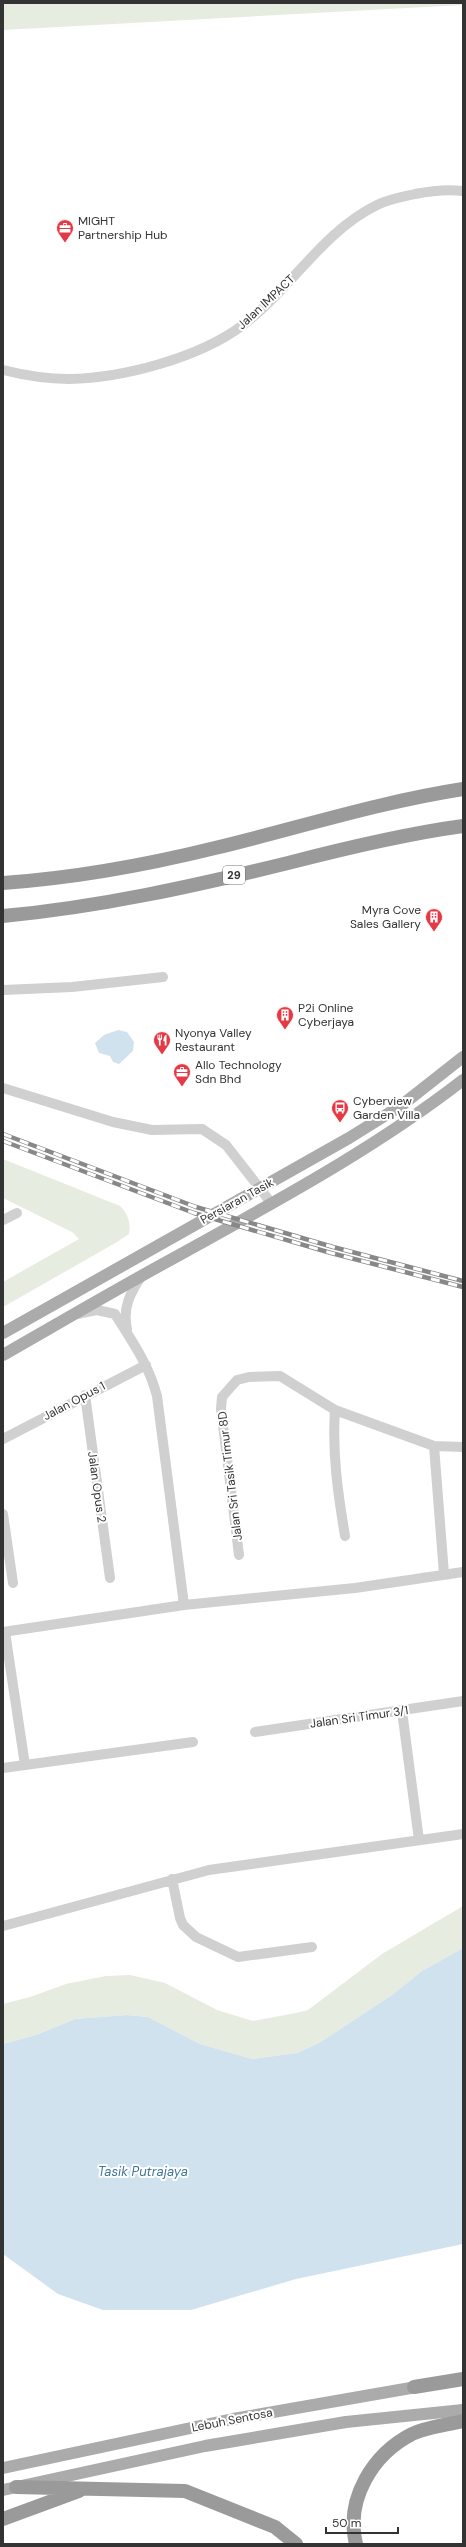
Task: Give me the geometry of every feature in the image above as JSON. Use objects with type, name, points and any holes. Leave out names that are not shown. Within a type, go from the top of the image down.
[{"type":"highway","points":[[3,883],[64,877],[160,860],[400,801],[463,788]]},
{"type":"highway","name":"29","points":[[3,916],[48,912],[130,899],[341,849],[463,826]]},
{"type":"highway","points":[[414,2387],[463,2379]]},
{"type":"highway","points":[[356,2544],[355,2515],[361,2487],[371,2469],[389,2449],[413,2434],[463,2421]]},
{"type":"highway","points":[[9,2489],[185,2491],[275,2527],[296,2544]]},
{"type":"highway","points":[[3,2519],[85,2489]]},
{"type":"main road","name":"Persiaran Tasik","points":[[3,1333],[261,1188],[402,1105],[463,1057]]},
{"type":"main road","name":"Persiaran Tasik","points":[[3,1355],[142,1275],[272,1204],[392,1132],[427,1109],[463,1080]]},
{"type":"main road","name":"Lebuh Sentosa","points":[[3,2468],[233,2419],[414,2387],[463,2384]]},
{"type":"main road","name":"Lebuh Sentosa","points":[[9,2489],[205,2446],[338,2423],[463,2410]]},
{"type":"street","name":"Jalan IMPACT","points":[[3,370],[68,379],[140,369],[196,351],[244,325],[323,247],[362,214],[395,198],[422,192],[463,190]]},
{"type":"street","points":[[3,990],[72,987],[163,977]]},
{"type":"street","points":[[3,1088],[113,1122],[152,1130],[202,1129],[226,1145],[272,1204]]},
{"type":"street","points":[[3,1220],[17,1212]]},
{"type":"street","points":[[128,1334],[125,1309],[128,1296],[142,1275]]},
{"type":"street","points":[[74,1314],[96,1310],[115,1314],[146,1365],[157,1396],[184,1605]]},
{"type":"street","name":"Jalan Opus 1","points":[[3,1439],[85,1395],[146,1365]]},
{"type":"street","name":"Jalan Sri Tasik Timur 8D","points":[[239,1555],[225,1452],[221,1409],[222,1397],[237,1380],[250,1377],[280,1376],[335,1410]]},
{"type":"street","name":"Jalan Opus 2","points":[[85,1395],[110,1578]]},
{"type":"street","points":[[345,1536],[336,1479],[333,1433],[335,1410],[434,1446],[463,1447]]},
{"type":"street","points":[[434,1446],[444,1574]]},
{"type":"street","points":[[3,1514],[12,1583]]},
{"type":"street","points":[[25,1765],[4,1632],[184,1605],[355,1588],[463,1572]]},
{"type":"street","name":"Jalan Sri Timur 3/1","points":[[255,1732],[463,1701]]},
{"type":"street","points":[[402,1711],[420,1840]]},
{"type":"street","points":[[3,1768],[193,1742]]},
{"type":"street","points":[[3,1926],[44,1916],[172,1879],[214,1869],[463,1834]]},
{"type":"street","points":[[172,1879],[184,1925],[203,1941],[238,1957],[312,1947]]},
{"type":"shaded area","points":[[3,3],[463,3],[463,5],[3,30]]},
{"type":"shaded area","points":[[3,1159],[120,1206],[127,1215],[130,1226],[129,1234],[117,1242],[3,1307],[3,1282],[79,1239],[72,1232],[3,1198]]},
{"type":"shaded area","points":[[463,1906],[463,1948],[422,1971],[392,1995],[319,2043],[297,2053],[252,2059],[200,2044],[148,2017],[127,2015],[75,2019],[36,2035],[3,2044],[3,2004],[30,1997],[66,1984],[106,1976],[130,1975],[165,1983],[217,2010],[253,2021],[308,2010],[382,1954]]},
{"type":"water","points":[[118,1030],[127,1032],[134,1042],[133,1051],[119,1064],[113,1062],[110,1056],[99,1053],[95,1043],[104,1035]]},
{"type":"water","name":"Tasik Putrajaya","points":[[463,1948],[463,2244],[296,2279],[191,2310],[103,2310],[58,2294],[3,2254],[3,2044],[36,2035],[75,2019],[127,2015],[148,2017],[200,2044],[252,2059],[297,2053],[319,2043],[392,1995],[422,1971]]},
{"type":"railway","points":[[3,1134],[196,1207],[333,1247],[463,1281]]},
{"type":"railway","points":[[3,1141],[194,1213],[331,1253],[463,1287]]},
{"type":"place","name":"MIGHT Partnership Hub","points":[[65,243]]},
{"type":"place","name":"Myra Cove Sales Gallery","points":[[434,932]]},
{"type":"place","name":"P2i Online Cyberjaya","points":[[285,1030]]},
{"type":"place","name":"Nyonya Valley Restaurant","points":[[162,1055]]},
{"type":"place","name":"Allo Technology Sdn Bhd","points":[[182,1087]]},
{"type":"place","name":"Cyberview Garden Villa","points":[[340,1123]]}]
